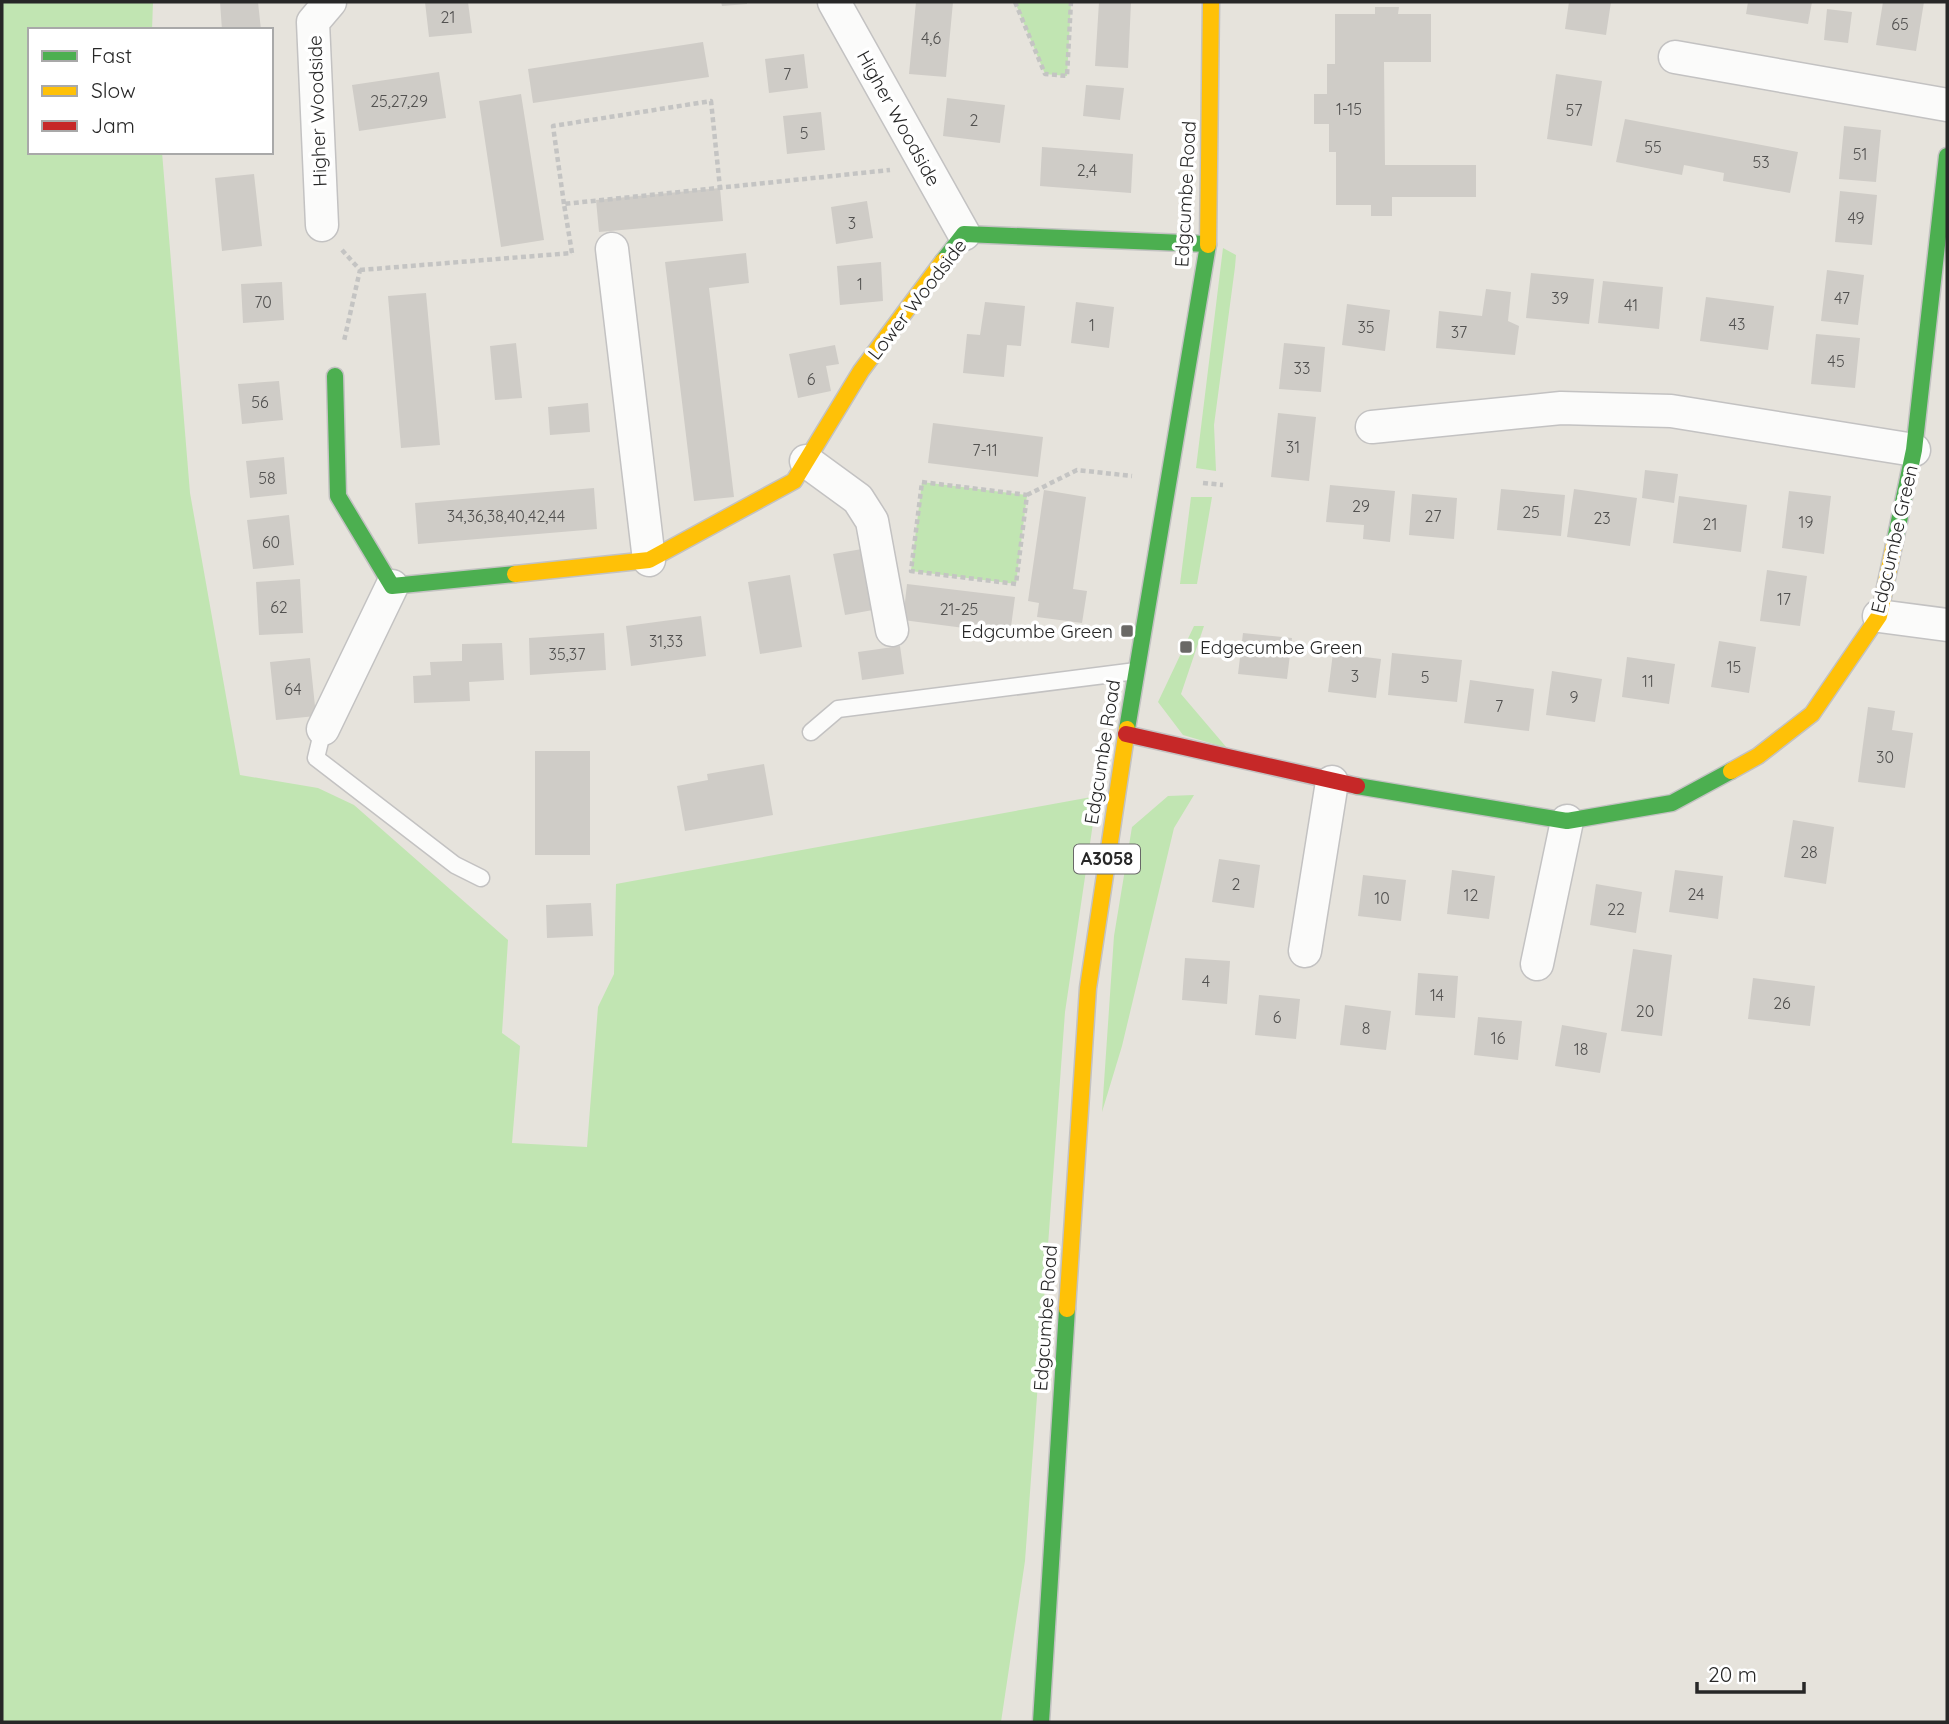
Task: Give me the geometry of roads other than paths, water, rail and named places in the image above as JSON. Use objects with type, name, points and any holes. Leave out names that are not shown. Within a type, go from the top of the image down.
[{"type":"street","name":"Higher Woodside","points":[[321,225],[313,22],[330,2]]},
{"type":"street","name":"Higher Woodside","points":[[834,2],[964,234]]},
{"type":"street","name":"Edgcumbe Road","points":[[1041,1722],[1088,988],[1125,734],[1208,244],[1211,2]]},
{"type":"street","points":[[1675,57],[1947,105]]},
{"type":"street","name":"Edgcumbe Green","points":[[1125,734],[1332,782],[1566,821],[1672,803],[1758,756],[1812,714],[1879,616],[1914,450],[1947,156]]},
{"type":"street","name":"Lower Woodside","points":[[392,586],[649,560],[794,481],[862,371],[964,234],[1208,244]]},
{"type":"street","points":[[612,249],[649,560]]},
{"type":"street","points":[[323,729],[392,586],[338,496],[335,376]]},
{"type":"street","name":"Edgcumbe Green","points":[[1372,427],[1561,408],[1671,411],[1914,450]]},
{"type":"street","points":[[806,461],[858,499],[873,521],[892,630]]},
{"type":"street","points":[[1879,616],[1947,625]]},
{"type":"street","points":[[1305,951],[1332,782]]},
{"type":"street","points":[[1537,964],[1566,821]]},
{"type":"lane","points":[[811,732],[838,709],[1136,671]]},
{"type":"lane","points":[[323,729],[316,758],[455,865],[481,878]]},
{"type":"place","name":"Edgcumbe Green","points":[[1127,631]]},
{"type":"place","name":"Edgecumbe Green","points":[[1186,647]]}]
